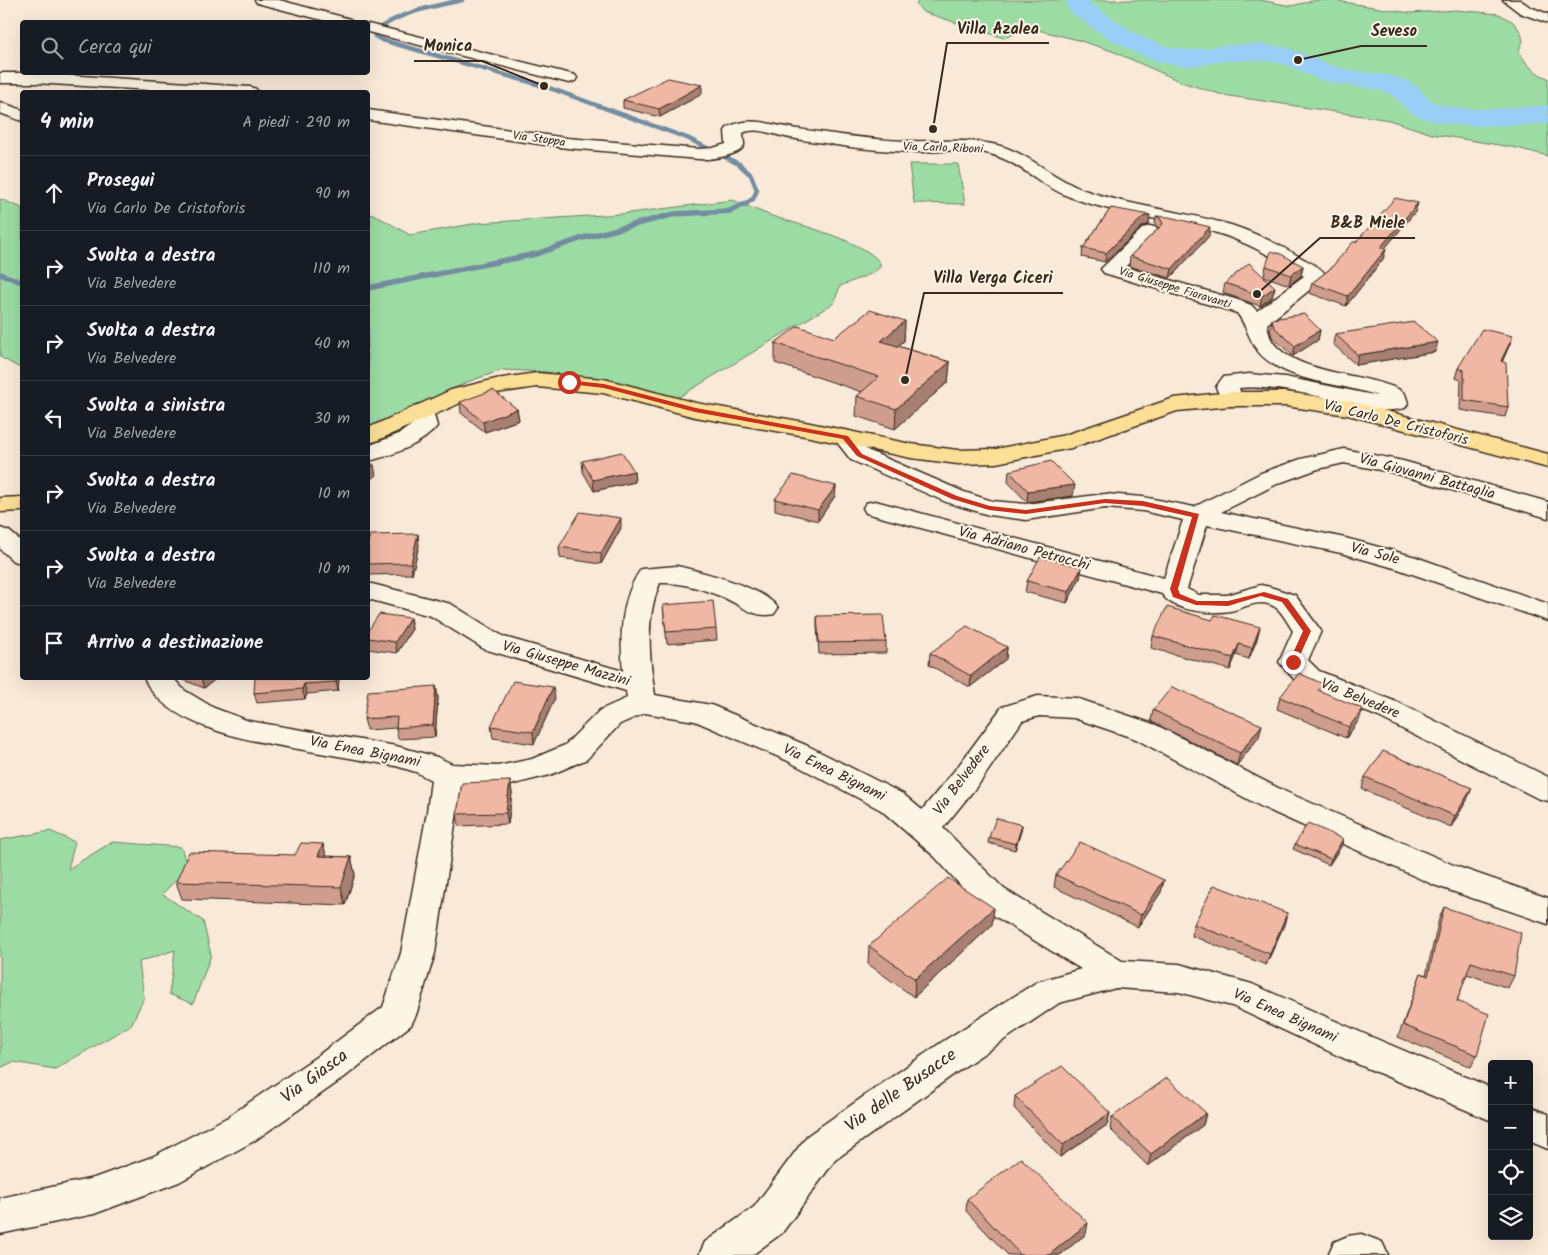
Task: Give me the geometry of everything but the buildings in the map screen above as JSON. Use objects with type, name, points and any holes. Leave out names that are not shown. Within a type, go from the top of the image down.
[{"type":"main road","name":"Via Carlo De Cristoforis","points":[[370,435],[460,395],[496,386],[537,380],[604,386],[695,410],[845,437],[910,451],[958,457],[996,456],[1071,442],[1174,406],[1231,399],[1284,399],[1349,408],[1548,461]]},
{"type":"main road","points":[[0,505],[20,504]]},
{"type":"street","points":[[262,0],[337,20]]},
{"type":"street","points":[[1510,0],[1525,10],[1548,19]]},
{"type":"street","points":[[370,29],[569,78]]},
{"type":"street","points":[[0,78],[35,78],[219,90]]},
{"type":"street","points":[[0,107],[20,115]]},
{"type":"street","name":"Via Stoppa","points":[[370,115],[567,143],[719,152]]},
{"type":"street","name":"Via Carlo Riboni","points":[[719,152],[734,146],[734,131],[740,127],[751,125],[867,143],[901,146],[979,147],[994,150],[1018,159],[1044,178],[1075,193],[1113,204],[1223,229],[1258,242],[1317,276],[1268,311],[1256,323]]},
{"type":"street","name":"Via Giuseppe Fioravanti","points":[[1150,232],[1111,269],[1244,309],[1256,323],[1257,334],[1266,346],[1288,364],[1384,391],[1393,395],[1397,399],[1397,403],[1375,403],[1289,385],[1243,380],[1231,382],[1227,387],[1231,399]]},
{"type":"street","points":[[370,453],[407,439],[425,426],[422,411]]},
{"type":"street","points":[[845,437],[859,455],[955,497],[989,508],[1026,512],[1105,501],[1143,504],[1196,516],[1174,589]]},
{"type":"street","name":"Via Giovanni Battaglia","points":[[1196,516],[1270,478],[1310,464],[1344,456],[1394,466],[1548,510]]},
{"type":"street","name":"Via Adriano Petrocchi","points":[[875,508],[1174,589]]},
{"type":"street","name":"Via Sole","points":[[1196,516],[1345,546],[1407,563],[1548,613]]},
{"type":"street","points":[[0,536],[20,553]]},
{"type":"street","points":[[640,694],[634,648],[640,594],[650,575],[677,574],[730,590],[764,608]]},
{"type":"street","name":"Via Belvedere","points":[[1174,589],[1176,595],[1196,603],[1228,603],[1261,593],[1285,601],[1307,631],[1293,662],[1309,678],[1390,710],[1548,790]]},
{"type":"street","name":"Via Giuseppe Mazzini","points":[[370,592],[441,610],[494,644],[640,694]]},
{"type":"street","name":"Via Enea Bignami","points":[[160,680],[174,696],[204,715],[245,730],[396,756],[426,764],[447,776],[498,777],[539,768],[576,752],[610,717],[640,694],[702,712],[797,753],[892,802],[946,849],[992,898],[1116,974],[1179,978],[1240,994],[1354,1046],[1485,1102]]},
{"type":"street","name":"Via Belvedere","points":[[924,830],[970,773],[1012,714],[1038,706],[1076,708],[1146,732],[1275,800],[1446,876],[1548,911]]},
{"type":"street","name":"Via Giasca","points":[[0,1216],[94,1196],[166,1170],[242,1129],[398,1015],[418,953],[443,812],[447,776]]},
{"type":"street","name":"Via delle Busacce","points":[[719,1255],[768,1220],[820,1148],[955,1053],[1049,992],[1116,974]]},
{"type":"street","points":[[1533,1125],[1548,1132]]},
{"type":"street","points":[[1348,1255],[1362,1253],[1368,1255]]},
{"type":"green space","points":[[920,0],[1260,0],[1291,6],[1316,0],[1331,0],[1410,13],[1456,10],[1499,14],[1513,22],[1521,32],[1523,41],[1519,50],[1527,63],[1538,73],[1548,78],[1548,156],[1517,148],[1432,134],[1389,120],[1223,95],[1184,83],[1112,51],[1078,40],[1030,28],[1004,38],[923,12],[916,4]]},
{"type":"green space","points":[[909,164],[958,164],[965,204],[914,203]]},
{"type":"green space","points":[[0,199],[20,207],[20,368],[0,357]]},
{"type":"green space","points":[[733,200],[769,215],[849,242],[864,249],[881,266],[873,273],[840,286],[834,303],[674,400],[547,372],[503,370],[470,381],[370,426],[370,215],[373,214],[410,235],[478,223],[621,214]]},
{"type":"green space","points":[[50,831],[75,842],[68,869],[112,842],[181,847],[188,868],[162,894],[203,921],[211,955],[193,1004],[169,994],[175,950],[139,962],[144,998],[131,1025],[55,1069],[13,1062],[0,1068],[0,840]]},
{"type":"waterway","points":[[462,0],[405,15],[384,25],[374,32],[375,36],[382,40],[544,86],[687,138],[739,164],[751,175],[757,190],[753,199],[745,204]]},
{"type":"waterway","points":[[1078,0],[1078,5],[1103,23],[1131,40],[1160,53],[1190,58],[1233,53],[1283,55],[1333,75],[1391,84],[1408,92],[1415,104],[1429,111],[1470,117],[1548,115]]},
{"type":"waterway","points":[[370,288],[536,254],[583,238],[675,214],[730,211],[745,204]]},
{"type":"waterway","points":[[0,274],[20,281]]},
{"type":"place","name":"Seveso","points":[[1298,60]]},
{"type":"place","name":"Monica","points":[[544,86]]},
{"type":"place","name":"Villa Azalea","points":[[933,129]]},
{"type":"place","name":"B&B Miele","points":[[1257,294]]},
{"type":"place","name":"Villa Verga Ciceri","points":[[905,380]]},
{"type":"route","points":[[569,382],[604,386],[695,410],[845,437],[859,455],[955,497],[989,508],[1026,512],[1105,501],[1143,504],[1196,516],[1174,589],[1176,595],[1196,603],[1228,603],[1261,593],[1285,601],[1307,631],[1293,662]]}]
